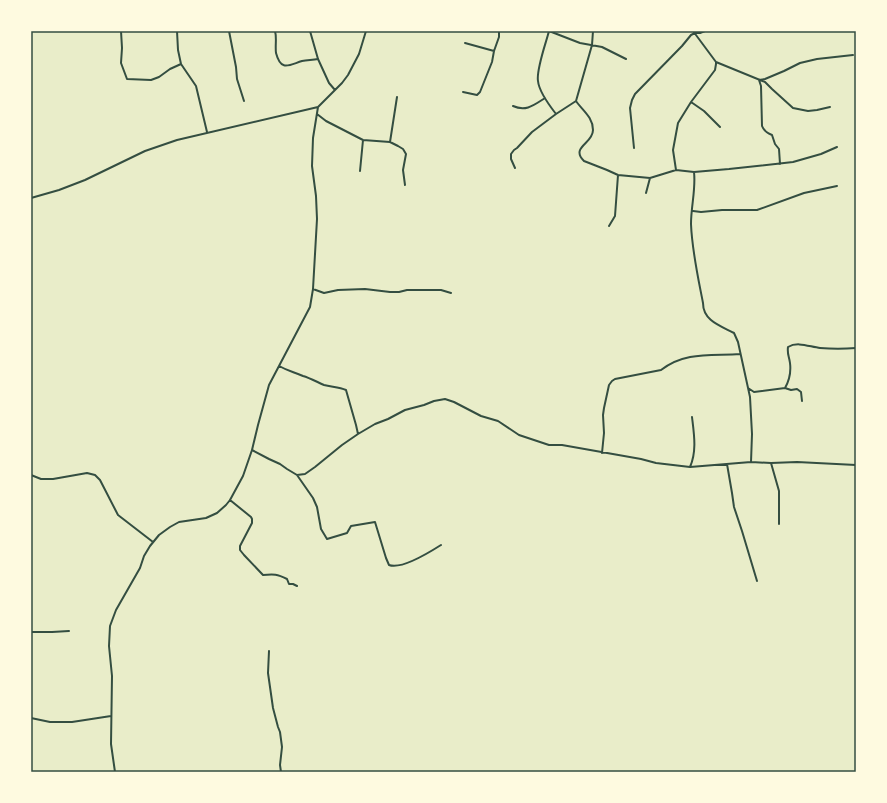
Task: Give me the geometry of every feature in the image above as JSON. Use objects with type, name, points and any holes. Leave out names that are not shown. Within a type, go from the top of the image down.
[{"type":"street","points":[[121,31],[121,63],[127,79],[151,80],[160,77],[181,64]]},
{"type":"street","points":[[177,31],[178,50],[181,64],[196,86],[207,132]]},
{"type":"street","points":[[229,31],[237,79],[244,101]]},
{"type":"street","points":[[275,31],[276,54],[279,61],[283,65],[287,66],[302,61],[318,59]]},
{"type":"street","points":[[310,31],[318,59],[329,82],[335,90]]},
{"type":"street","points":[[31,198],[59,190],[85,180],[113,165],[145,151],[177,140],[318,107],[342,83],[354,65],[366,31]]},
{"type":"street","points":[[463,92],[478,94],[492,62],[499,37],[499,31]]},
{"type":"street","points":[[556,114],[545,98],[538,80],[539,68],[549,31],[580,43],[602,47],[626,59]]},
{"type":"street","points":[[515,168],[511,160],[511,154],[532,132],[576,101],[592,45],[593,31]]},
{"type":"street","points":[[694,32],[700,33],[705,31]]},
{"type":"street","points":[[694,32],[716,62],[766,82],[793,108],[808,111],[830,107]]},
{"type":"street","points":[[634,148],[630,108],[635,94],[694,32]]},
{"type":"street","points":[[465,43],[494,51]]},
{"type":"street","points":[[759,80],[765,79],[800,63],[853,55]]},
{"type":"street","points":[[676,170],[673,150],[678,123],[690,102],[715,70],[716,62]]},
{"type":"street","points":[[759,80],[761,86],[762,126],[767,133],[772,135],[775,144],[779,149],[780,164]]},
{"type":"street","points":[[390,142],[397,97]]},
{"type":"street","points":[[513,106],[524,109],[545,98]]},
{"type":"street","points":[[576,101],[588,115],[592,122],[593,129],[593,134],[590,140],[580,150],[579,154],[581,158],[584,161],[618,175],[650,178],[676,170],[694,172],[780,164],[821,154],[837,147]]},
{"type":"street","points":[[690,102],[704,111],[720,127]]},
{"type":"street","points":[[115,772],[111,744],[112,676],[110,626],[116,610],[140,568],[147,551],[159,535],[179,522],[206,518],[217,513],[230,500],[243,476],[252,450],[269,385],[310,307],[313,289],[317,219],[312,166],[313,138],[318,107]]},
{"type":"street","points":[[317,114],[326,122],[363,140],[390,142],[403,149],[406,154],[403,170],[405,185]]},
{"type":"street","points":[[360,171],[363,140]]},
{"type":"street","points":[[694,172],[695,182],[691,223],[703,309],[707,317],[718,326],[734,333],[738,342],[750,397],[752,434],[751,462]]},
{"type":"street","points":[[609,226],[615,216],[618,175]]},
{"type":"street","points":[[646,193],[650,178]]},
{"type":"street","points":[[693,211],[757,210],[804,193],[837,186]]},
{"type":"street","points":[[313,289],[324,293],[338,290],[365,288],[390,292],[407,290],[441,290],[451,293]]},
{"type":"street","points":[[785,388],[790,372],[790,363],[787,352],[788,347],[792,344],[819,348],[856,348]]},
{"type":"street","points":[[602,453],[604,433],[603,415],[609,385],[612,381],[615,379],[661,370],[679,360],[694,356],[740,354]]},
{"type":"street","points":[[279,365],[289,371],[322,384],[346,390],[358,434]]},
{"type":"street","points":[[748,388],[754,392],[785,388],[791,390],[797,389],[801,392],[802,401]]},
{"type":"street","points":[[750,397],[754,392]]},
{"type":"street","points":[[297,475],[305,474],[342,445],[375,424],[405,410],[445,399],[481,416],[498,421],[519,435],[549,446],[562,445],[642,459],[656,463],[690,467],[751,462],[798,462],[856,465]]},
{"type":"street","points":[[690,467],[694,453],[692,417]]},
{"type":"street","points":[[252,450],[280,464],[297,475],[314,498],[321,529],[327,539],[347,533],[351,526],[375,522],[386,558],[389,565],[392,566],[416,559],[441,545]]},
{"type":"street","points":[[771,463],[779,491],[779,524]]},
{"type":"street","points":[[726,464],[734,507],[757,581]]},
{"type":"street","points":[[31,475],[41,479],[53,479],[87,473],[95,475],[100,480],[118,515],[153,542]]},
{"type":"street","points":[[230,500],[252,519],[252,523],[240,546],[240,550],[263,575],[274,574],[286,578],[289,584],[297,586]]},
{"type":"street","points":[[31,632],[69,631]]},
{"type":"street","points":[[269,651],[268,673],[273,708],[280,732],[282,747],[280,765],[281,772]]},
{"type":"street","points":[[31,718],[50,722],[72,722],[111,716]]}]
